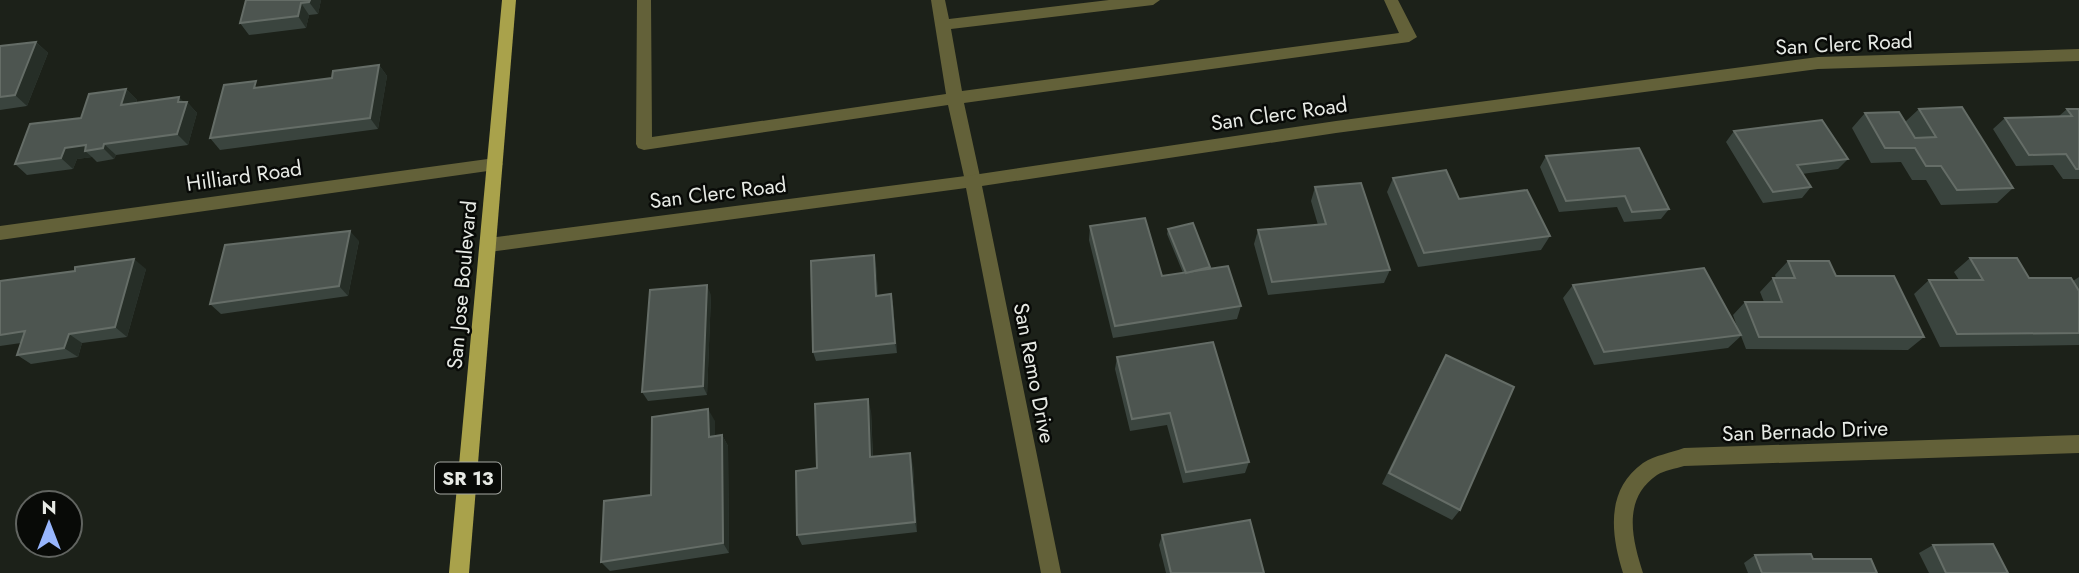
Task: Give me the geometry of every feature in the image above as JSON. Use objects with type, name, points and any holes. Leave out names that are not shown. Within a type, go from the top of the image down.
[{"type":"main road","name":"San Jose Boulevard","points":[[459,573],[509,0]]},
{"type":"street","points":[[644,0],[644,145],[956,98],[1409,37],[1391,0]]},
{"type":"street","name":"San Remo Drive","points":[[938,0],[1051,573]]},
{"type":"street","points":[[942,25],[1153,0]]},
{"type":"street","name":"San Clerc Road","points":[[489,245],[973,181],[1336,127],[1818,63],[2079,55]]},
{"type":"street","name":"Hilliard Road","points":[[0,233],[495,164]]},
{"type":"street","name":"San Bernado Drive","points":[[1633,573],[1622,537],[1625,498],[1648,470],[1684,457],[2079,444]]},
{"type":"building","points":[[246,0],[310,0],[301,3],[298,16],[240,23]]},
{"type":"building","points":[[36,42],[15,95],[0,97],[0,46]]},
{"type":"building","points":[[379,65],[370,118],[210,138],[224,85],[256,81],[254,88],[332,78],[333,71]]},
{"type":"building","points":[[126,89],[121,105],[179,97],[178,102],[187,102],[177,134],[104,144],[103,148],[85,151],[86,145],[65,148],[61,158],[15,164],[30,124],[81,118],[89,94]]},
{"type":"building","points":[[1962,107],[2013,188],[1957,190],[1941,166],[1926,166],[1915,148],[1885,148],[1865,113],[1899,112],[1915,138],[1936,137],[1919,109]]},
{"type":"building","points":[[2067,109],[2079,109],[2079,169],[2076,169],[2066,154],[2029,155],[2005,118],[2072,116]]},
{"type":"building","points":[[1822,120],[1848,159],[1797,165],[1811,187],[1773,192],[1734,131]]},
{"type":"building","points":[[1639,148],[1669,209],[1632,212],[1625,196],[1566,201],[1546,156]]},
{"type":"building","points":[[1446,170],[1459,199],[1527,190],[1550,236],[1424,253],[1393,178]]},
{"type":"building","points":[[1361,183],[1390,270],[1272,282],[1258,230],[1326,224],[1315,187]]},
{"type":"building","points":[[1145,218],[1162,276],[1228,266],[1241,306],[1115,326],[1090,226]]},
{"type":"building","points":[[1193,223],[1210,267],[1186,273],[1168,229]]},
{"type":"building","points":[[350,231],[339,286],[210,304],[225,245]]},
{"type":"building","points":[[874,255],[876,296],[891,294],[895,343],[813,352],[811,261]]},
{"type":"building","points":[[1970,258],[2017,258],[2029,278],[2071,278],[2079,291],[2079,333],[1957,334],[1929,280],[1983,280]]},
{"type":"building","points":[[134,259],[115,327],[69,334],[64,348],[17,355],[25,331],[0,335],[0,281],[75,271],[75,267]]},
{"type":"building","points":[[1788,261],[1829,261],[1836,276],[1894,276],[1924,337],[1759,337],[1745,302],[1782,302],[1773,278],[1795,278]]},
{"type":"building","points":[[1704,268],[1741,335],[1604,352],[1573,285]]},
{"type":"building","points":[[707,285],[703,386],[642,392],[650,290]]},
{"type":"building","points":[[1213,342],[1249,462],[1186,472],[1170,413],[1132,419],[1117,357]]},
{"type":"building","points":[[1446,355],[1514,387],[1460,510],[1389,473]]},
{"type":"building","points":[[868,399],[870,457],[910,453],[915,522],[797,535],[796,471],[817,468],[815,404]]},
{"type":"building","points":[[708,409],[709,437],[722,435],[723,543],[601,562],[604,501],[651,495],[652,417]]},
{"type":"building","points":[[1250,520],[1264,573],[1171,573],[1162,535]]},
{"type":"building","points":[[1993,544],[2008,573],[1946,573],[1933,545]]},
{"type":"building","points":[[1811,554],[1813,559],[1871,559],[1877,573],[1762,573],[1755,555]]}]
